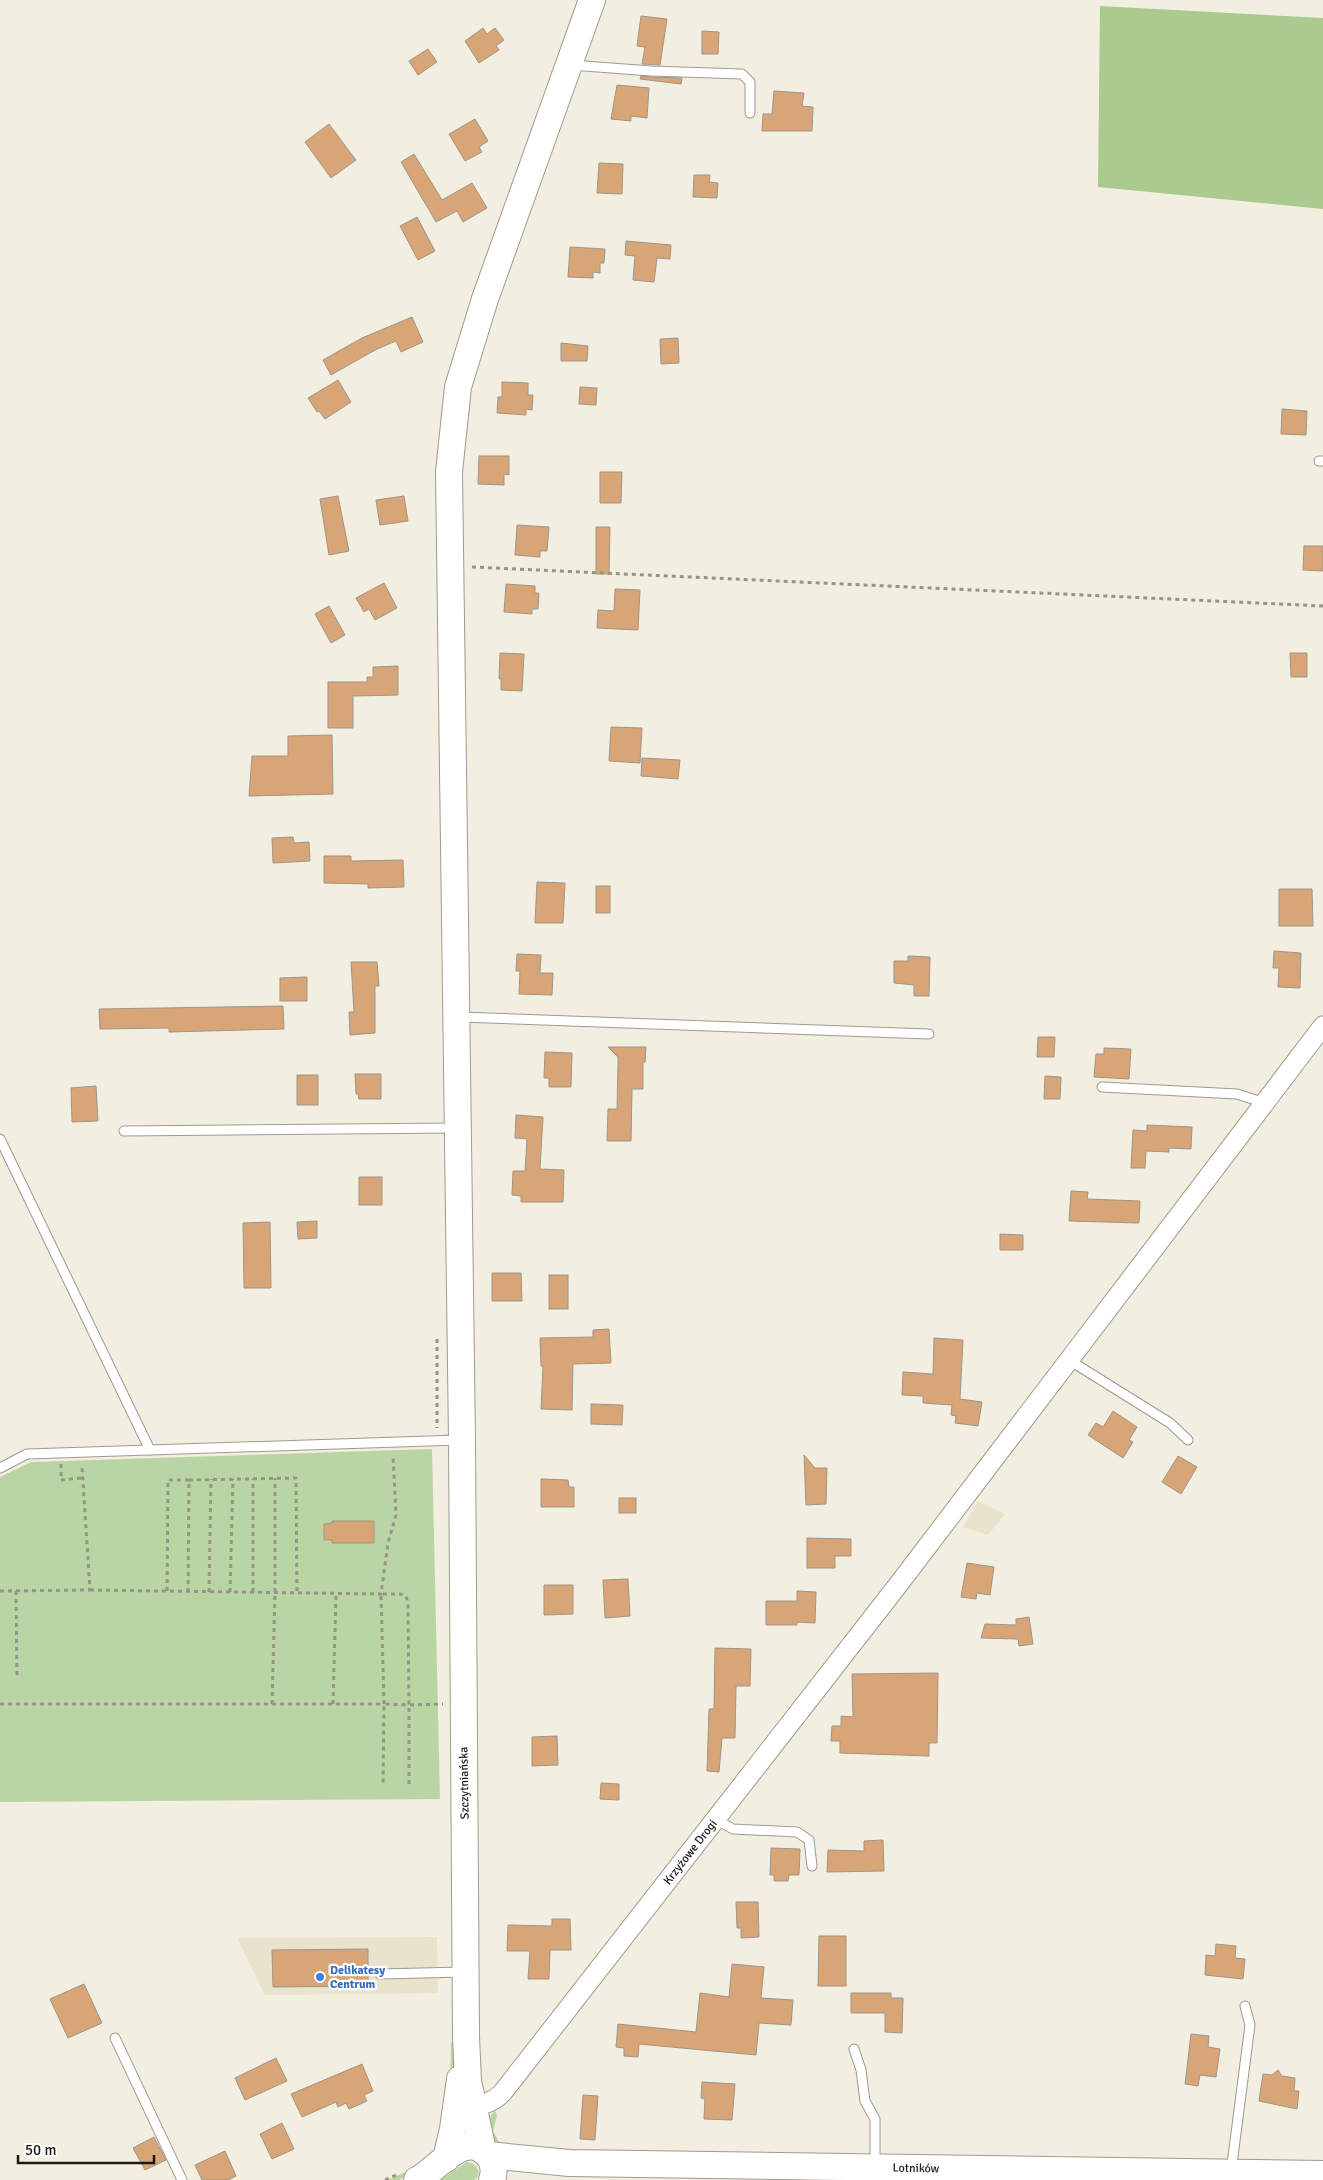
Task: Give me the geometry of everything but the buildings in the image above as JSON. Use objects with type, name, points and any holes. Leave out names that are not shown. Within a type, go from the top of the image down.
[{"type":"street","name":"Szczytniańska","points":[[446,2159],[464,2106],[468,2081],[461,1529],[462,1440],[449,472],[458,387],[485,299],[592,0]]},
{"type":"street","name":"Krzyżowe Drogi","points":[[464,2106],[497,2099],[503,2092],[898,1585],[1323,1026]]},
{"type":"street","name":"Szczytniańska","points":[[464,2106],[488,2162]]},
{"type":"street","name":"Lotników","points":[[417,2180],[465,2146],[472,2146],[488,2162],[876,2168],[1020,2175],[1323,2174]]},
{"type":"street","name":"Lotników","points":[[501,2180],[570,2163]]},
{"type":"lane","points":[[569,64],[652,72],[742,74],[750,82],[750,113]]},
{"type":"lane","points":[[456,1017],[929,1034]]},
{"type":"lane","points":[[1102,1087],[1237,1094],[1265,1103]]},
{"type":"lane","points":[[124,1132],[458,1128]]},
{"type":"lane","points":[[0,1139],[150,1450]]},
{"type":"lane","points":[[1069,1360],[1170,1423],[1188,1440]]},
{"type":"lane","points":[[0,1468],[27,1454],[462,1440]]},
{"type":"lane","points":[[715,1819],[733,1829],[796,1832],[809,1840],[812,1866]]},
{"type":"lane","points":[[380,1974],[466,1972]]},
{"type":"lane","points":[[1231,2173],[1250,2025],[1245,2006]]},
{"type":"lane","points":[[115,2038],[182,2180]]},
{"type":"lane","points":[[854,2049],[861,2070],[865,2101],[875,2119],[876,2168]]},
{"type":"path","points":[[479,567],[1323,606]]},
{"type":"path","points":[[383,1785],[384,1704],[381,1594],[388,1543],[396,1515],[393,1443]]},
{"type":"path","points":[[81,1452],[90,1590]]},
{"type":"path","points":[[60,1464],[61,1480],[82,1478]]},
{"type":"path","points":[[253,1478],[253,1592]]},
{"type":"path","points":[[272,1704],[275,1593],[275,1478]]},
{"type":"path","points":[[167,1591],[168,1480],[296,1478],[297,1593]]},
{"type":"path","points":[[210,1592],[211,1479]]},
{"type":"path","points":[[230,1592],[233,1479]]},
{"type":"path","points":[[188,1592],[189,1480]]},
{"type":"path","points":[[16,1590],[17,1680]]},
{"type":"path","points":[[0,1591],[253,1592],[400,1594],[406,1596],[408,1604],[409,1784]]},
{"type":"path","points":[[333,1704],[336,1594]]},
{"type":"path","points":[[0,1704],[408,1705],[463,1703]]},
{"type":"shaded area","points":[[978,1501],[1005,1514],[988,1535],[963,1527]]},
{"type":"shaded area","points":[[437,1937],[438,1993],[265,1995],[237,1938]]},
{"type":"green space","points":[[1100,6],[1323,18],[1323,209],[1098,187]]},
{"type":"green space","points":[[432,1449],[440,1799],[0,1802],[0,1477],[31,1462]]},
{"type":"green space","points":[[457,2040],[444,2147],[436,2157],[419,2169],[399,2180],[387,2180],[424,2163],[435,2156],[440,2148],[444,2136],[449,2103],[451,2043]]},
{"type":"green space","points":[[495,2110],[497,2116],[493,2131],[503,2149],[493,2144],[488,2120]]},
{"type":"green space","points":[[467,2162],[472,2163],[478,2169],[479,2173],[475,2180],[440,2180]]},
{"type":"place","name":"Delikatesy Centrum","points":[[320,1977]]}]
